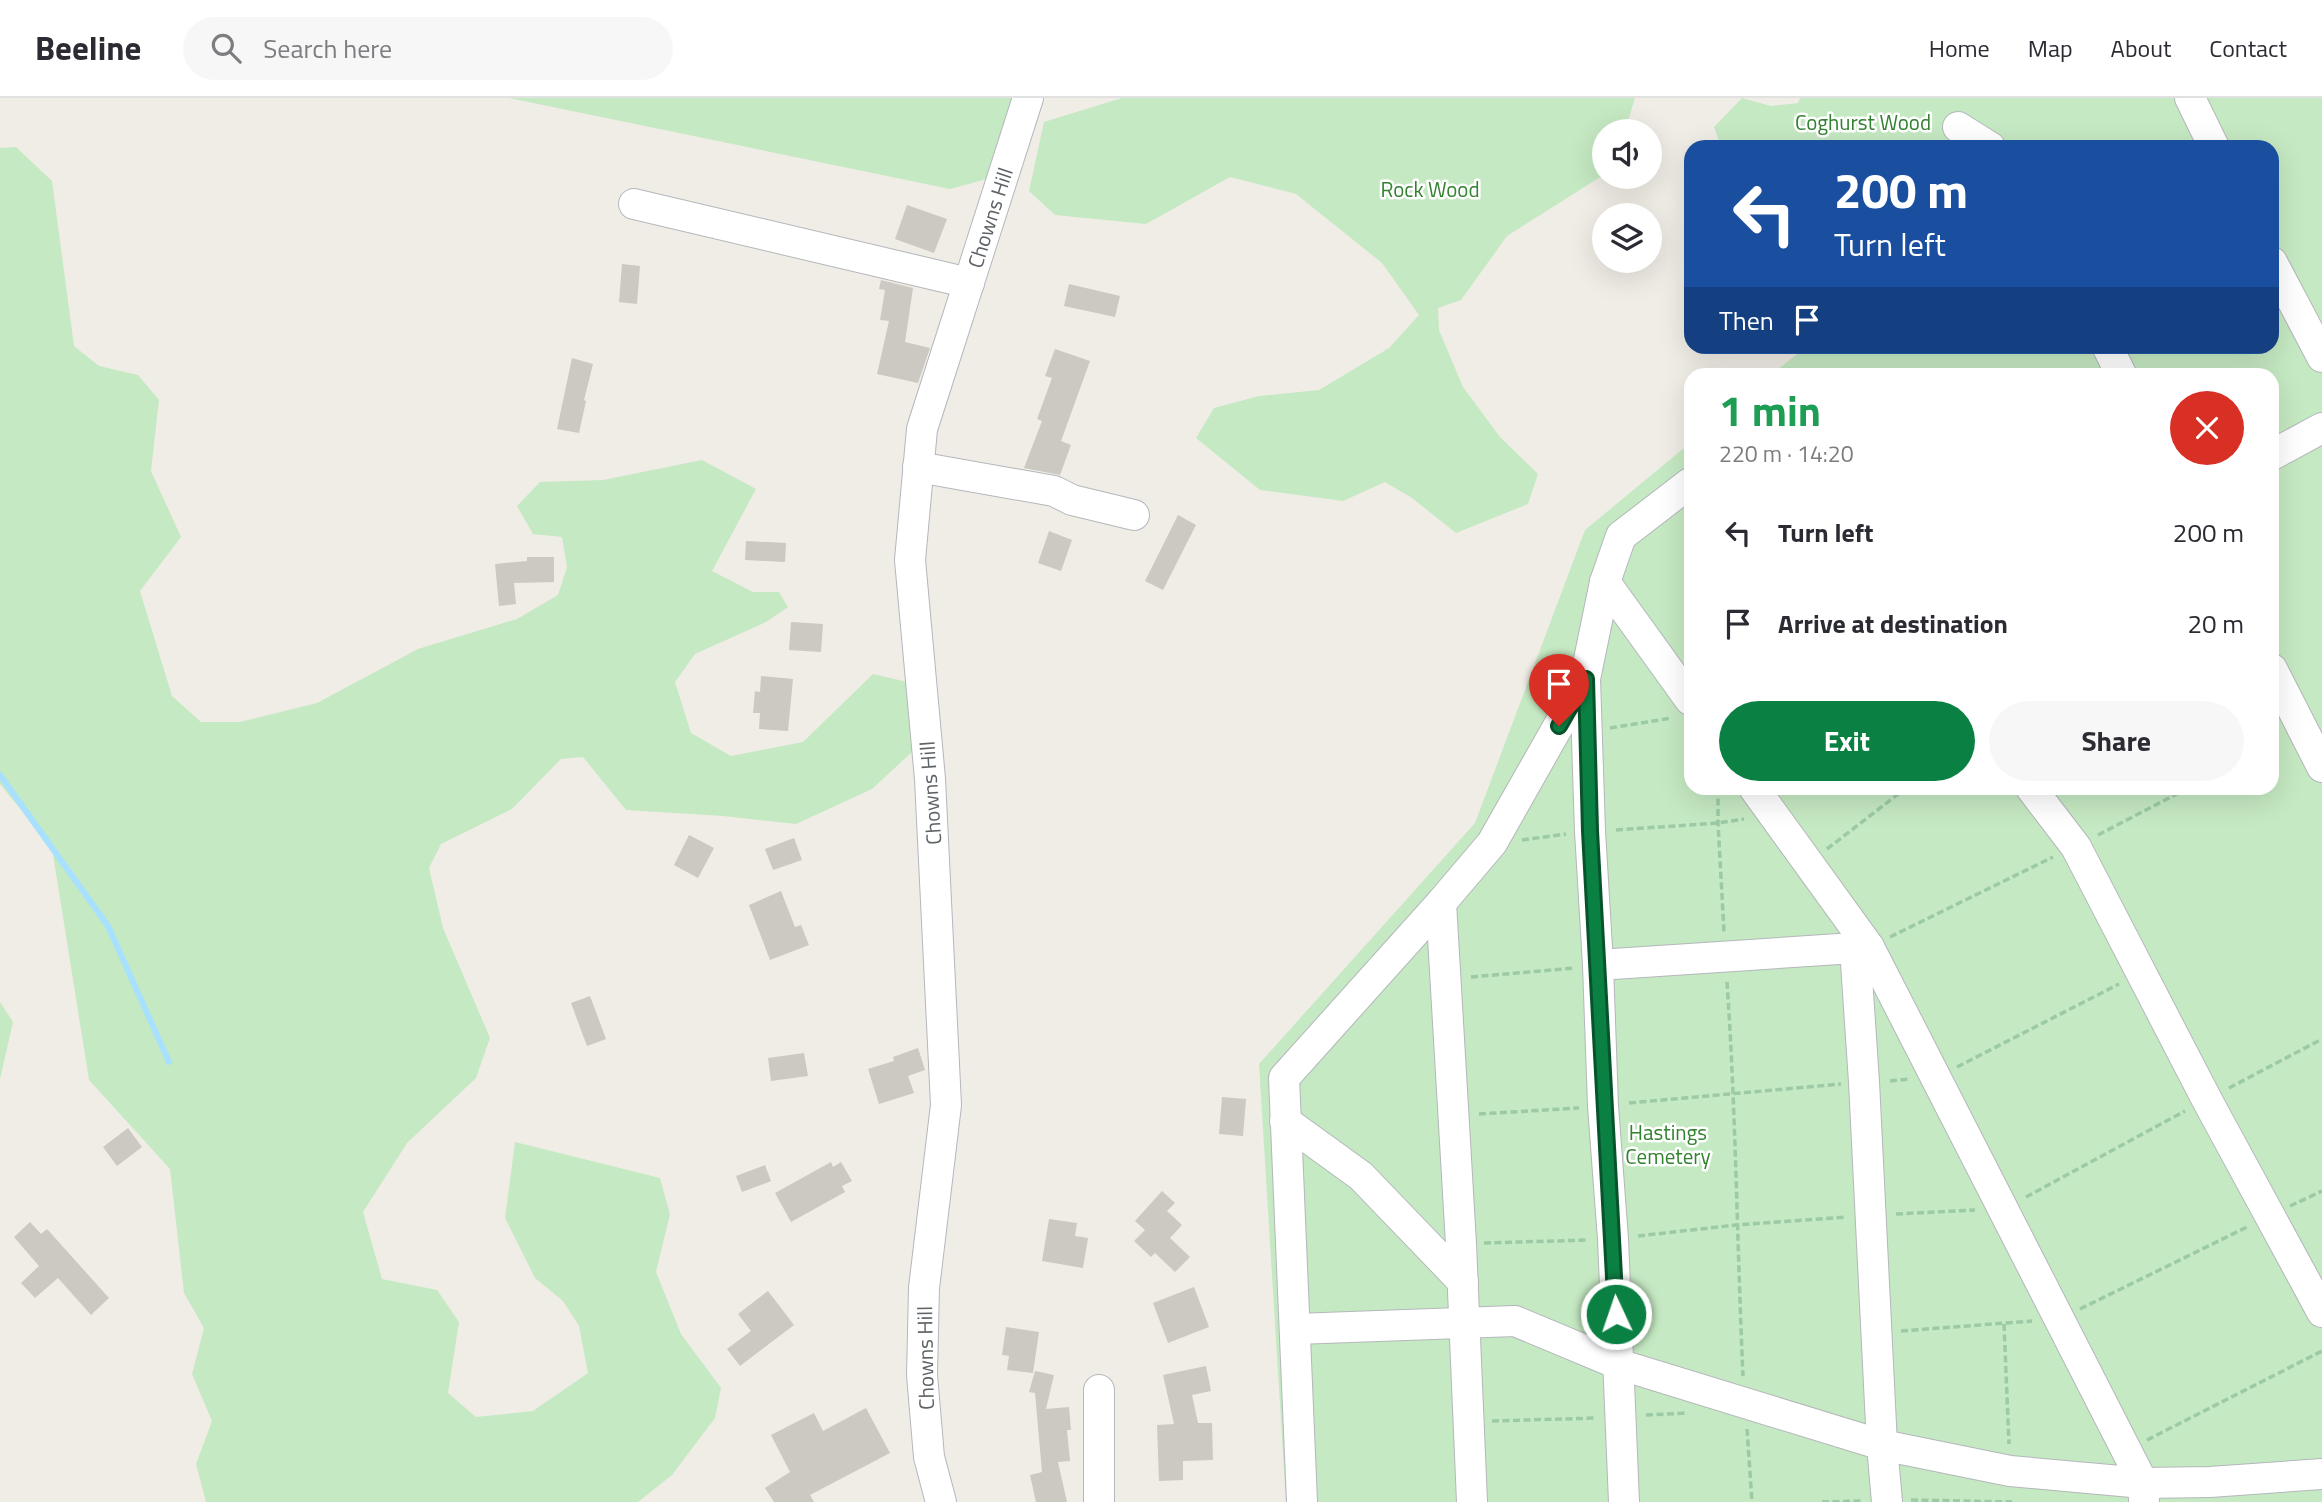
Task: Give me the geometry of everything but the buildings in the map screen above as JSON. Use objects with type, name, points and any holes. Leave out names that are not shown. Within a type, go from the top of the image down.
[{"type":"street","name":"Chowns Hill","points":[[941,1502],[929,1457],[922,1375],[925,1288],[946,1105],[930,779],[910,560],[922,429],[1028,98]]},
{"type":"street","points":[[2190,98],[2211,140]]},
{"type":"street","points":[[1958,127],[1979,140]]},
{"type":"street","points":[[634,204],[969,283]]},
{"type":"street","points":[[2279,275],[2322,357]]},
{"type":"street","points":[[2279,451],[2322,428]]},
{"type":"street","points":[[918,467],[1054,491],[1072,500],[1134,514]]},
{"type":"street","points":[[1624,1502],[1590,831],[1586,679],[1605,582],[1621,536],[1684,488]]},
{"type":"street","points":[[1605,582],[1684,709]]},
{"type":"street","points":[[2279,678],[2312,722],[2322,767]]},
{"type":"street","points":[[1302,1502],[1284,1078],[1492,843],[1586,679]]},
{"type":"street","points":[[1759,795],[1808,863],[1862,947],[1936,1078],[2126,1451],[2143,1492]]},
{"type":"street","points":[[2036,795],[2076,847],[2207,1100],[2322,1312]]},
{"type":"street","points":[[1441,903],[1461,1244],[1472,1502]]},
{"type":"street","points":[[1598,965],[1862,947]]},
{"type":"street","points":[[1862,947],[1864,1082],[1887,1501]]},
{"type":"street","points":[[1285,1121],[1361,1176],[1462,1282]]},
{"type":"street","points":[[1296,1329],[1515,1321],[1618,1364],[1882,1444],[2010,1471],[2143,1492],[2210,1482],[2322,1474]]},
{"type":"street","points":[[1099,1390],[1099,1502]]},
{"type":"path","points":[[1587,732],[1684,709]]},
{"type":"path","points":[[1718,795],[1717,823],[1734,1093],[1736,1225],[1752,1502]]},
{"type":"path","points":[[1808,863],[1897,795]]},
{"type":"path","points":[[1862,947],[2076,847],[2175,795]]},
{"type":"path","points":[[1492,843],[1590,831],[1717,823],[1774,815]]},
{"type":"path","points":[[1445,979],[1598,965]]},
{"type":"path","points":[[1452,1116],[1936,1078],[2142,972]]},
{"type":"path","points":[[1461,1244],[1612,1239],[1736,1225],[2003,1209],[2321,1040],[2322,1046]]},
{"type":"path","points":[[1877,1332],[2059,1319],[2322,1191]]},
{"type":"path","points":[[1822,1502],[2012,1502],[2004,1324]]},
{"type":"path","points":[[2126,1451],[2322,1352]]},
{"type":"green space","points":[[509,98],[1017,98],[994,177],[950,189]]},
{"type":"green space","name":"Rock Wood","points":[[1122,98],[1635,98],[1629,119],[1592,119],[1592,182],[1507,236],[1461,300],[1438,308],[1439,330],[1463,387],[1500,437],[1538,474],[1528,504],[1456,533],[1412,498],[1385,482],[1343,501],[1260,490],[1196,438],[1214,408],[1259,396],[1319,390],[1389,348],[1419,315],[1382,263],[1296,194],[1230,177],[1146,224],[1055,215],[1029,191],[1044,122]]},
{"type":"green space","name":"Hastings Cemetery","points":[[1742,98],[1771,106],[1798,103],[1800,98],[2322,98],[2322,1502],[1286,1502],[1259,1064],[1475,823],[1585,530],[1684,448],[1684,795],[2279,795],[2279,368],[1780,368],[1797,354],[2279,354],[2279,140],[1719,140],[1714,127]]},
{"type":"green space","points":[[16,147],[52,181],[74,346],[99,366],[138,375],[159,400],[151,471],[181,537],[140,591],[172,696],[201,722],[240,722],[317,703],[418,649],[517,619],[558,595],[567,567],[562,537],[533,534],[517,506],[540,482],[603,480],[702,460],[756,489],[712,571],[753,592],[779,592],[788,607],[766,622],[695,654],[675,682],[691,733],[731,756],[803,742],[873,674],[912,683],[913,751],[872,789],[796,824],[626,810],[583,757],[561,759],[512,809],[441,844],[429,868],[443,928],[490,1038],[476,1078],[407,1143],[363,1212],[382,1279],[437,1290],[459,1322],[448,1393],[476,1417],[533,1411],[588,1373],[579,1326],[563,1301],[535,1278],[505,1218],[515,1142],[660,1178],[670,1214],[656,1272],[681,1334],[721,1388],[715,1418],[672,1475],[638,1502],[206,1502],[196,1464],[212,1421],[192,1374],[204,1328],[184,1293],[170,1169],[89,1080],[52,848],[0,784],[0,148]]},
{"type":"green space","points":[[0,1002],[13,1022],[0,1079]]},
{"type":"waterway","points":[[0,775],[108,926],[169,1062]]},
{"type":"route","points":[[1559,726],[1586,679],[1590,831],[1616,1314]]},
{"type":"park label","name":"Coghurst Wood","points":[[1863,122]]}]
